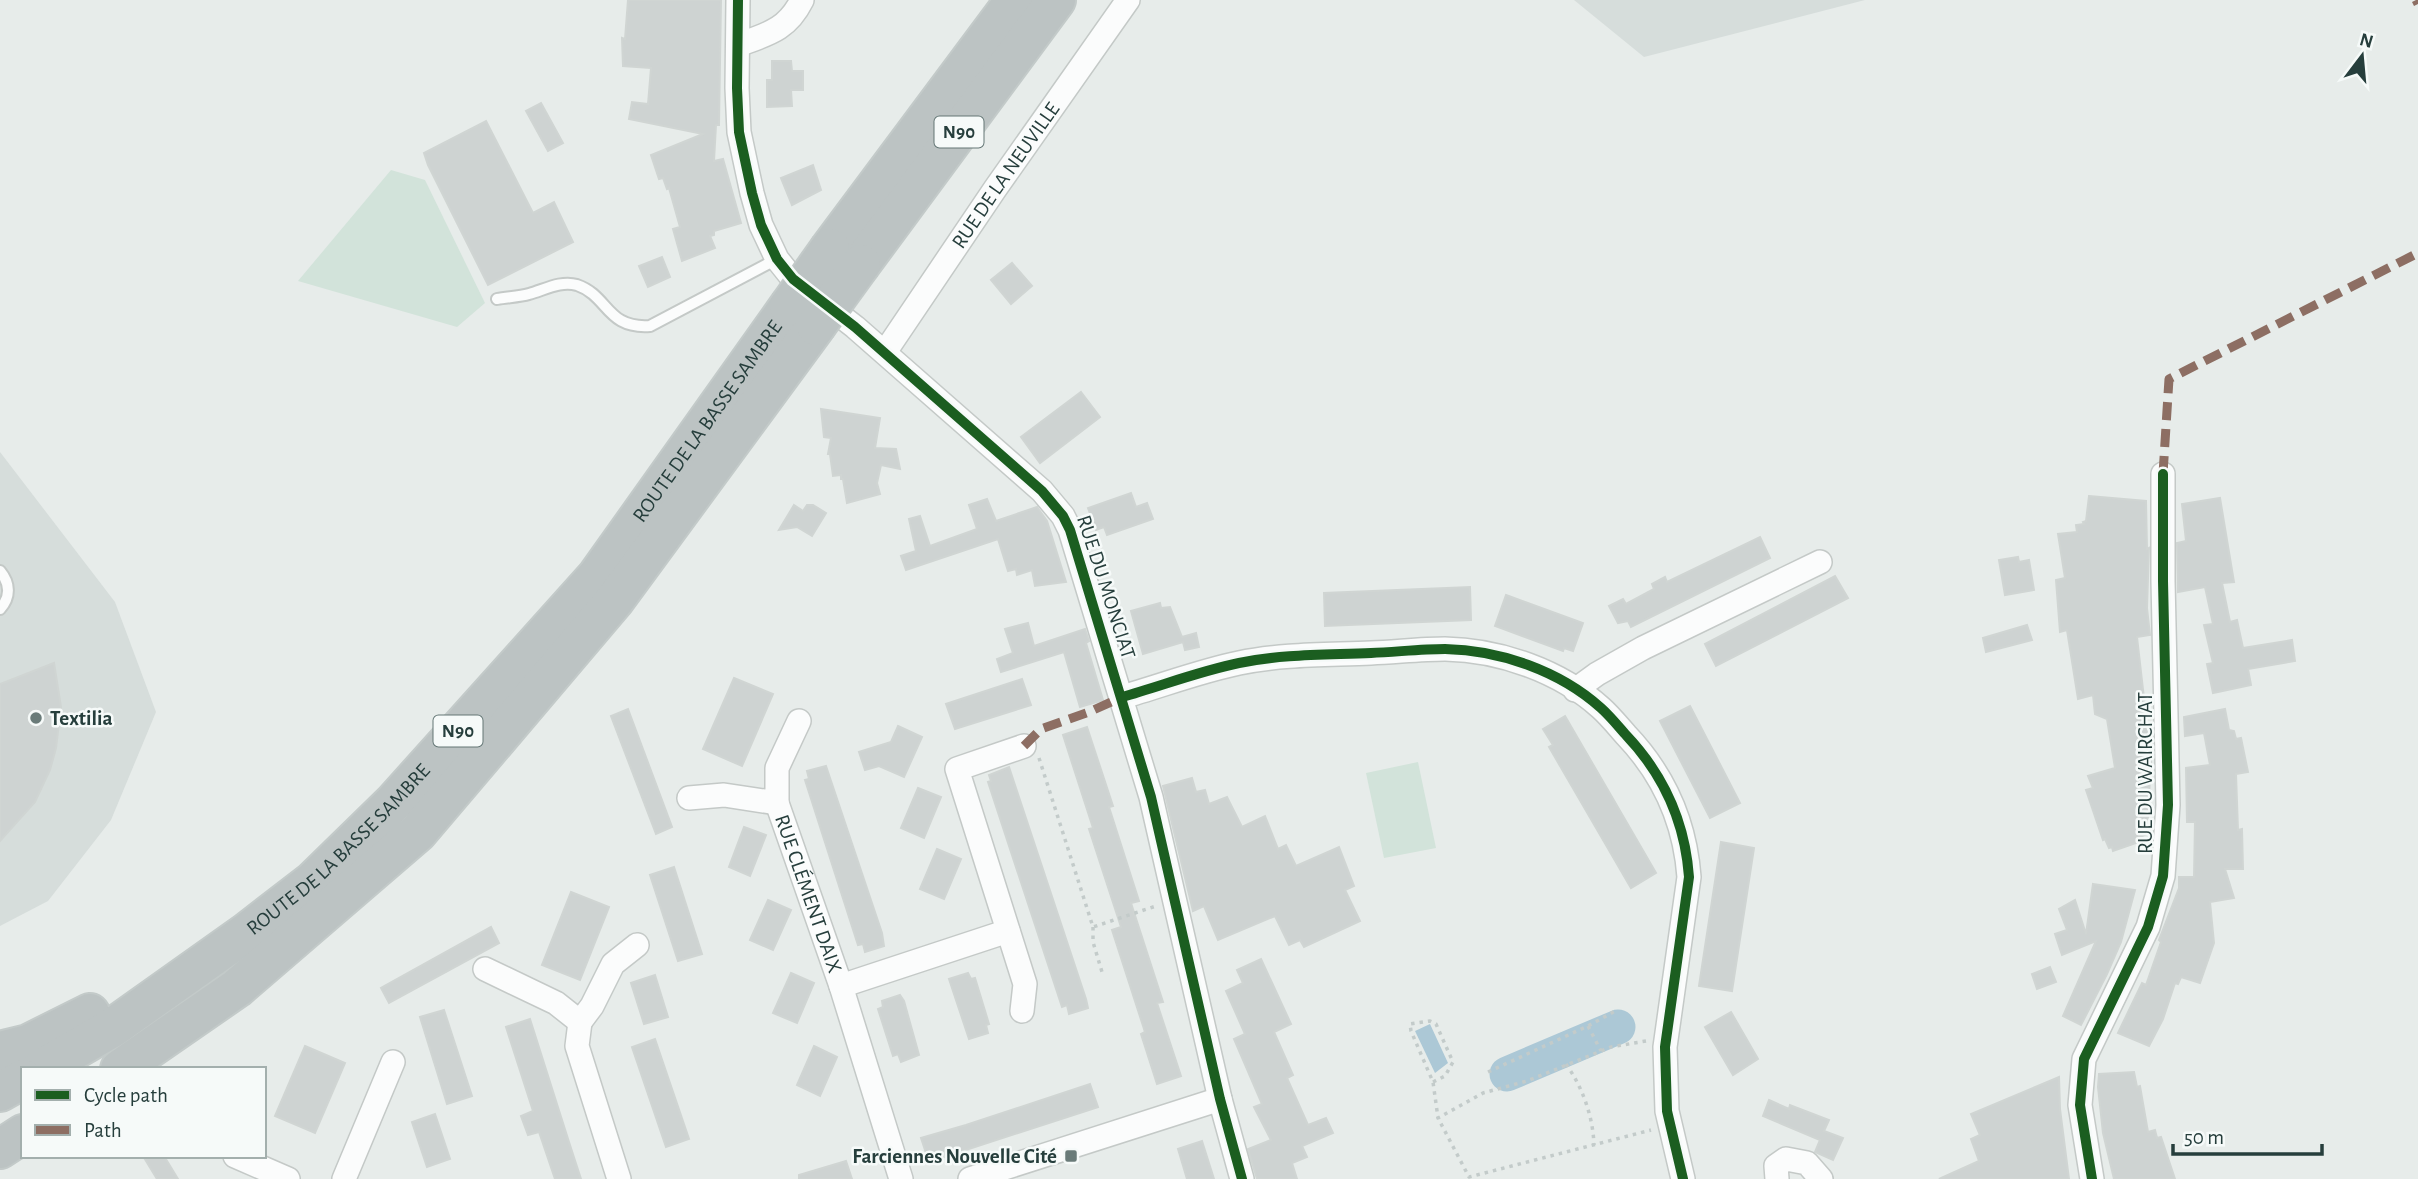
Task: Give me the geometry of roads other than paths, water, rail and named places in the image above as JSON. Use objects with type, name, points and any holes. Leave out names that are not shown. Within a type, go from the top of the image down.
[{"type":"highway","name":"N90","points":[[802,316],[846,256],[1015,0]]},
{"type":"highway","name":"N90","points":[[846,256],[1056,0]]},
{"type":"highway","name":"ROUTE DE LA BASSE SAMBRE","points":[[44,1067],[112,1028],[247,932],[313,881],[394,802],[597,576],[802,316]]},
{"type":"highway","name":"ROUTE DE LA BASSE SAMBRE","points":[[123,1067],[237,988],[418,832],[614,601],[802,316]]},
{"type":"highway","points":[[0,1051],[28,1045],[247,932]]},
{"type":"highway","points":[[0,1092],[21,1080]]},
{"type":"highway","points":[[0,1126],[21,1117]]},
{"type":"highway","points":[[0,1149],[21,1135]]},
{"type":"street","name":"RUE DU MONCIAT","points":[[738,0],[738,132],[761,225],[777,259],[793,279],[885,352],[1042,491],[1063,516],[1076,547],[1151,797],[1220,1099],[1242,1179]]},
{"type":"street","points":[[738,45],[782,26],[794,16],[802,0]]},
{"type":"street","name":"RUE DE LA NEUVILLE","points":[[885,352],[1128,0]]},
{"type":"street","name":"RUE DU WAIRCHAT","points":[[2092,1179],[2080,1105],[2084,1059],[2148,927],[2163,876],[2168,806],[2163,581],[2164,474]]},
{"type":"street","points":[[1575,690],[1643,648],[1820,562]]},
{"type":"street","points":[[1122,697],[1239,663],[1293,657],[1446,649],[1503,657],[1560,679],[1600,707],[1637,747],[1660,778],[1683,832],[1689,877],[1667,1039],[1667,1111],[1683,1179]]},
{"type":"street","name":"RUE CLÉMENT DAIX","points":[[800,721],[777,768],[777,803],[841,986],[901,1179]]},
{"type":"street","points":[[1022,1011],[1025,984],[957,769],[1024,746]]},
{"type":"street","name":"RUE CLÉMENT DAIX","points":[[689,798],[724,795],[777,803]]},
{"type":"street","name":"RUE CLÉMENT DAIX","points":[[841,986],[1008,931]]},
{"type":"street","points":[[619,1179],[577,1046],[580,1022],[593,1006],[613,964],[637,945]]},
{"type":"street","points":[[485,969],[556,1003],[580,1022]]},
{"type":"street","points":[[344,1179],[393,1062]]},
{"type":"street","points":[[970,1179],[1220,1099]]},
{"type":"street","points":[[240,1158],[288,1179]]},
{"type":"street","points":[[1777,1179],[1776,1166],[1786,1159],[1807,1163],[1821,1179]]},
{"type":"lane","points":[[497,299],[529,294],[554,285],[576,285],[591,293],[618,321],[636,327],[650,326],[777,259]]},
{"type":"lane","points":[[0,572],[8,586],[8,595],[0,609]]},
{"type":"water","points":[[1430,1024],[1448,1063],[1435,1073],[1415,1031]]},
{"type":"waterway","points":[[1507,1074],[1618,1027]]},
{"type":"place","name":"Textilia","points":[[36,718]]},
{"type":"place","name":"Farciennes Nouvelle Cité","points":[[1071,1156]]}]
